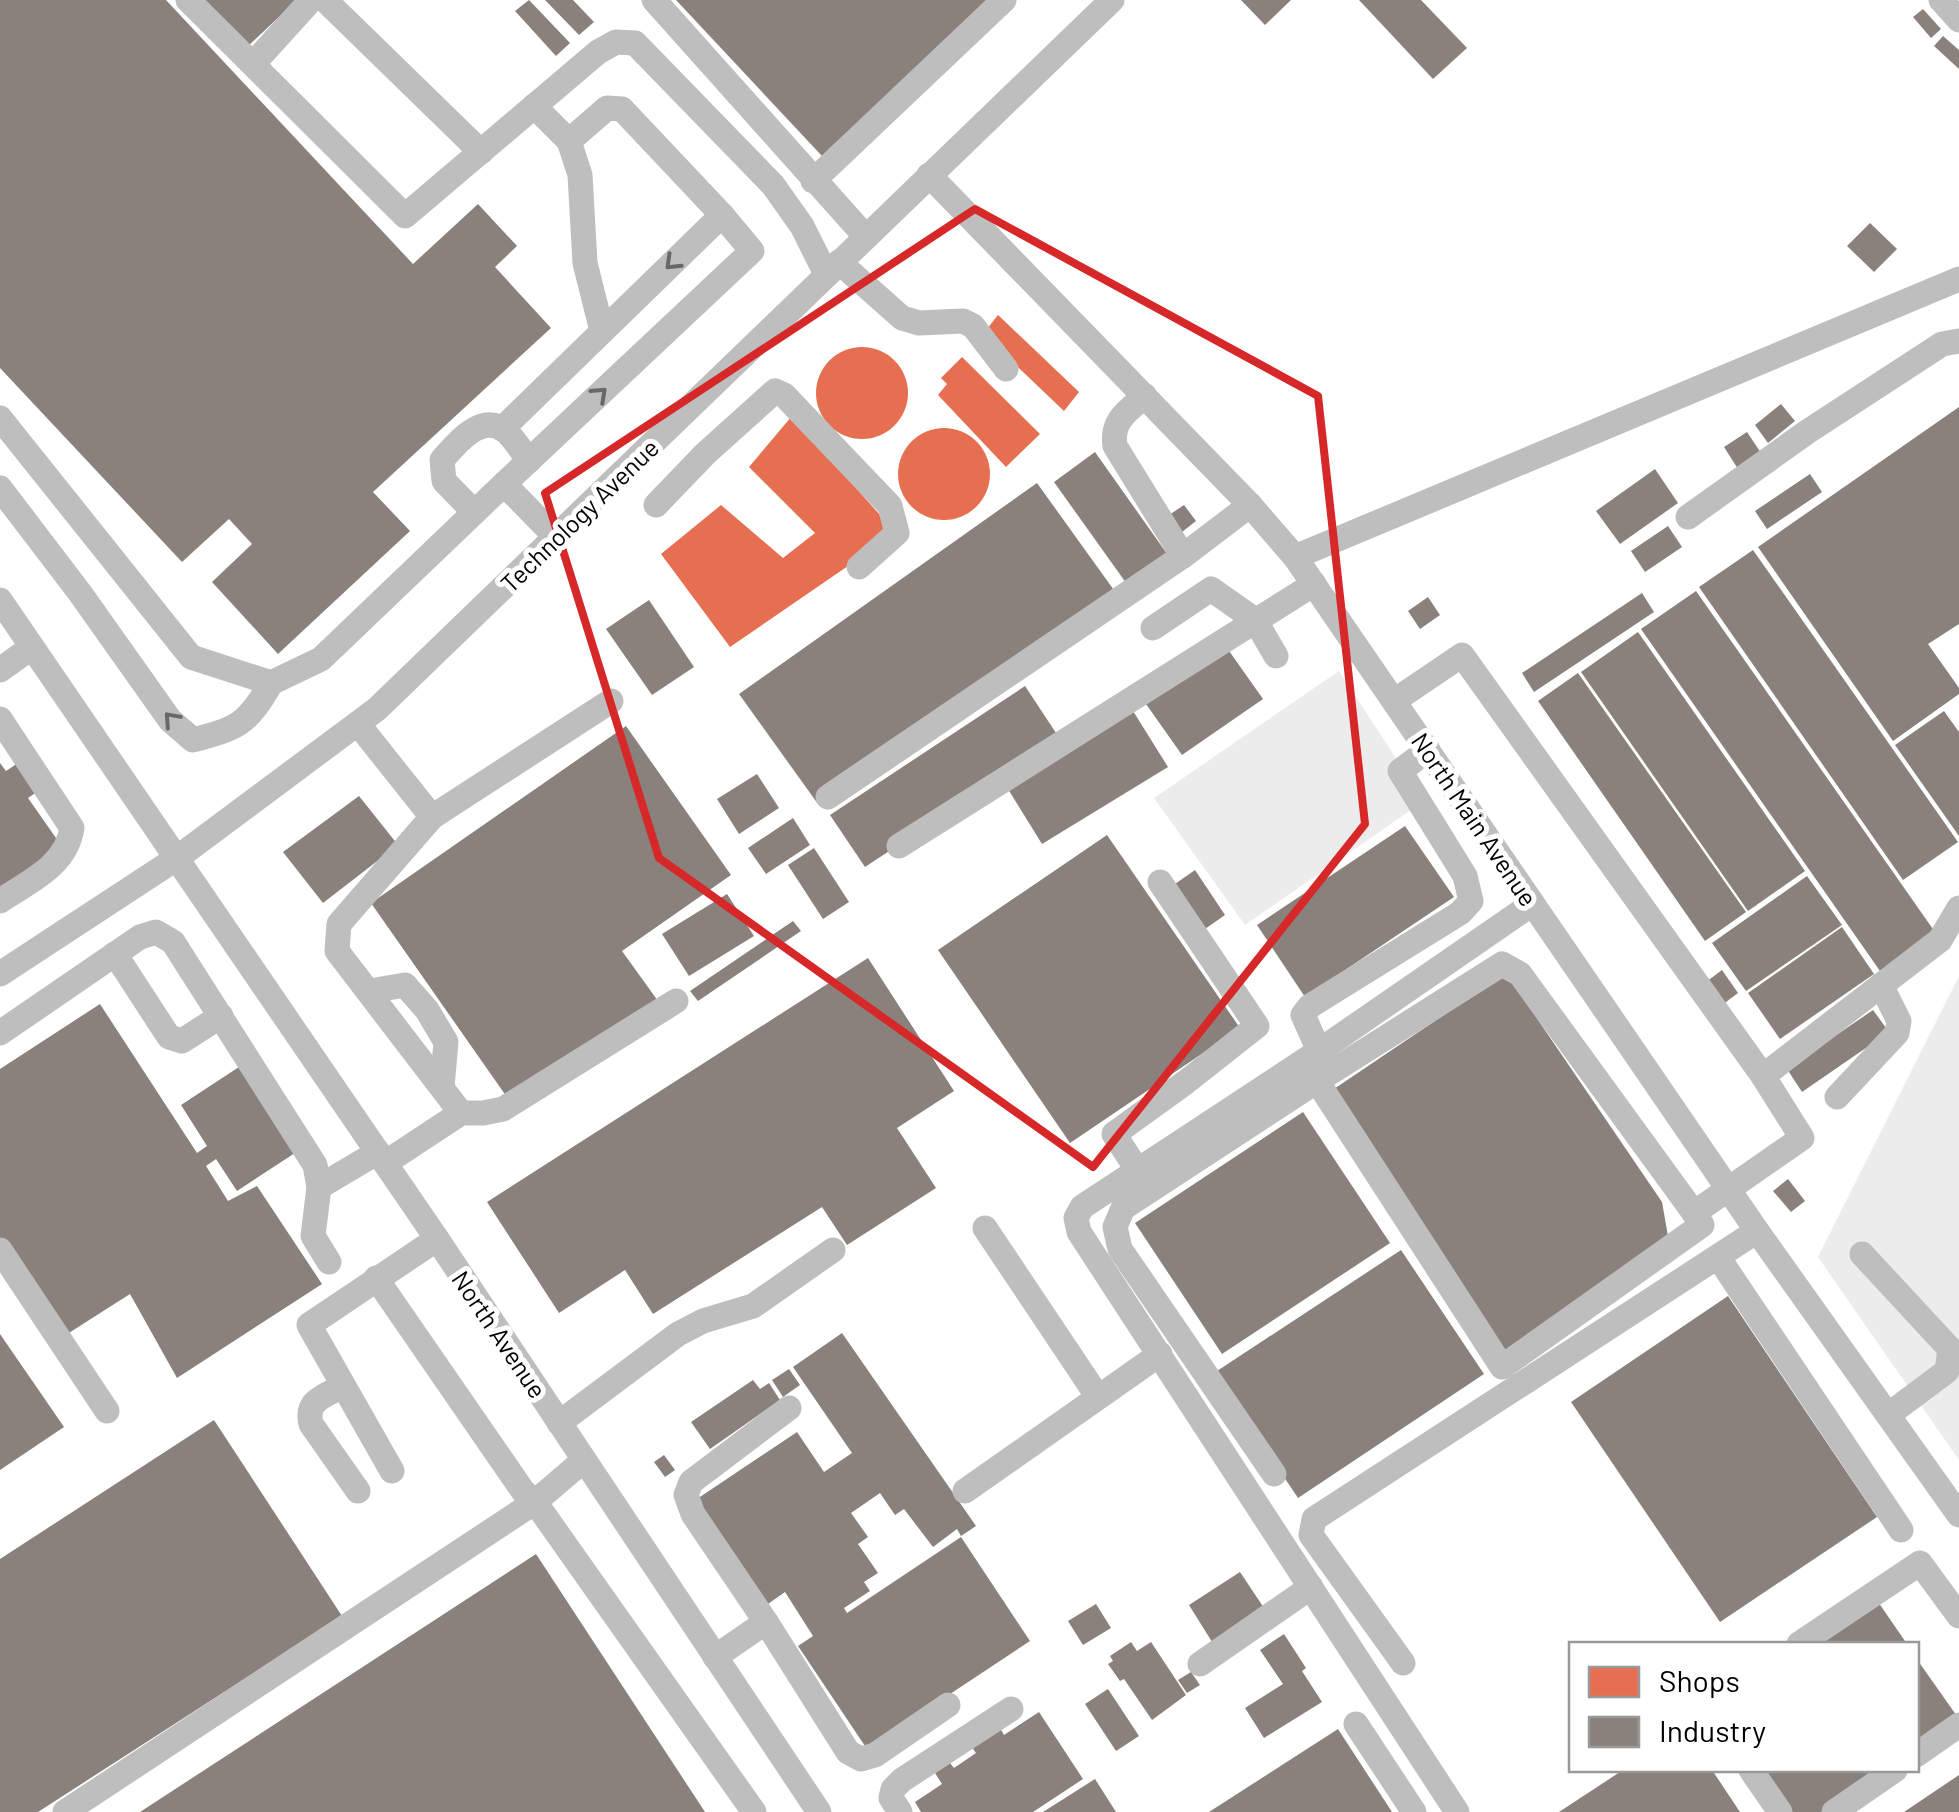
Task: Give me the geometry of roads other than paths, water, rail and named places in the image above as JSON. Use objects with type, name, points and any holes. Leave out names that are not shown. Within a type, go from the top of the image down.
[{"type":"street","points":[[188,0],[405,216],[598,52],[616,42],[636,42],[773,185],[832,268],[902,318],[919,322],[963,321],[973,326],[1006,369]]},
{"type":"street","points":[[253,64],[312,0]]},
{"type":"street","points":[[324,0],[481,152]]},
{"type":"street","points":[[654,0],[866,236]]},
{"type":"street","points":[[813,181],[1004,0]]},
{"type":"street","name":"Technology Avenue","points":[[0,974],[177,858],[377,709],[1112,0]]},
{"type":"street","points":[[1941,0],[1959,20]]},
{"type":"street","points":[[534,106],[568,142],[580,175],[585,263],[602,332]]},
{"type":"street","points":[[0,488],[170,720],[193,740],[232,730],[254,712],[270,683],[321,659],[752,251],[622,109],[607,108],[568,142]]},
{"type":"street","name":"North Main Avenue","points":[[929,175],[1250,505],[1295,557],[1757,1231],[1959,1514]]},
{"type":"street","points":[[502,429],[722,215]]},
{"type":"street","points":[[1295,557],[1959,279]]},
{"type":"street","points":[[1688,517],[1942,344],[1959,342]]},
{"type":"street","points":[[656,505],[705,454],[776,391],[890,506],[897,533],[860,567]]},
{"type":"street","points":[[1145,396],[1121,416],[1113,432],[1114,446],[1183,556]]},
{"type":"street","points":[[0,418],[190,657],[270,683]]},
{"type":"street","points":[[676,421],[705,454]]},
{"type":"street","points":[[474,512],[444,481],[442,460],[465,434],[487,426],[502,429],[529,462]]},
{"type":"street","points":[[504,484],[556,536]]},
{"type":"street","points":[[828,797],[1183,556],[1250,505]]},
{"type":"street","points":[[899,846],[1314,584]]},
{"type":"street","points":[[1153,628],[1212,589],[1254,620],[1276,656]]},
{"type":"street","name":"North Avenue","points":[[0,600],[381,1157],[819,1812]]},
{"type":"street","points":[[0,670],[32,647]]},
{"type":"street","points":[[1394,701],[1462,654],[1763,1076],[1802,1138],[1694,1213]]},
{"type":"street","points":[[461,1113],[442,1087],[446,1042],[426,1010],[405,985],[370,992],[337,951],[339,924],[432,816],[611,701]]},
{"type":"street","points":[[0,719],[72,828],[70,846],[53,866],[0,901]]},
{"type":"street","points":[[358,724],[432,816]]},
{"type":"street","points":[[1428,750],[1400,771],[1465,876],[1471,901],[1460,913],[1310,1006],[1303,1015],[1313,1064],[1502,1366],[1702,1224],[1520,974],[1502,964],[1313,1064],[1082,1206],[1076,1218],[1078,1232],[1457,1812]]},
{"type":"street","points":[[1138,1171],[1114,1134],[1257,1026],[1160,882]]},
{"type":"street","points":[[1274,1474],[1120,1248],[1115,1226],[1123,1208],[1532,904]]},
{"type":"street","points":[[1763,1076],[1940,940],[1959,908]]},
{"type":"street","points":[[4,1020],[140,937],[156,932],[173,942],[315,1165],[319,1187],[313,1236],[329,1262]]},
{"type":"street","points":[[115,954],[169,1036],[182,1040],[221,1016]]},
{"type":"street","points":[[1837,1097],[1898,1033],[1899,1022],[1882,985]]},
{"type":"street","points":[[319,1187],[461,1113],[503,1110],[676,1001]]},
{"type":"street","points":[[985,1228],[1098,1397]]},
{"type":"street","points":[[1403,1664],[1312,1535],[1314,1519],[1757,1231]]},
{"type":"street","points":[[392,1471],[308,1325],[436,1239]]},
{"type":"street","points":[[0,1250],[106,1410]]},
{"type":"street","points":[[560,1423],[678,1334],[703,1321],[753,1306],[834,1250]]},
{"type":"street","points":[[1862,1254],[1950,1349],[1947,1371],[1888,1415]]},
{"type":"street","points":[[1718,1257],[1901,1530]]},
{"type":"street","points":[[376,1278],[522,1490],[535,1502],[754,1812]]},
{"type":"street","points":[[965,1491],[1160,1354]]},
{"type":"street","points":[[343,1386],[312,1403],[308,1412],[311,1424],[358,1491]]},
{"type":"street","points":[[789,1408],[691,1482],[686,1495],[693,1514],[848,1752],[861,1759],[875,1755],[948,1705]]},
{"type":"street","points":[[65,1812],[535,1502],[584,1460]]},
{"type":"street","points":[[1801,1642],[1920,1563],[1959,1616]]},
{"type":"street","points":[[1200,1664],[1311,1587]]},
{"type":"street","points":[[716,1657],[766,1622]]},
{"type":"street","points":[[900,1812],[891,1798],[902,1780],[1011,1708]]},
{"type":"street","points":[[1356,1724],[1414,1812]]},
{"type":"street","points":[[1919,1753],[1959,1725]]},
{"type":"street","points":[[1752,1772],[1780,1812]]},
{"type":"street","points":[[1834,1812],[1892,1772]]}]
